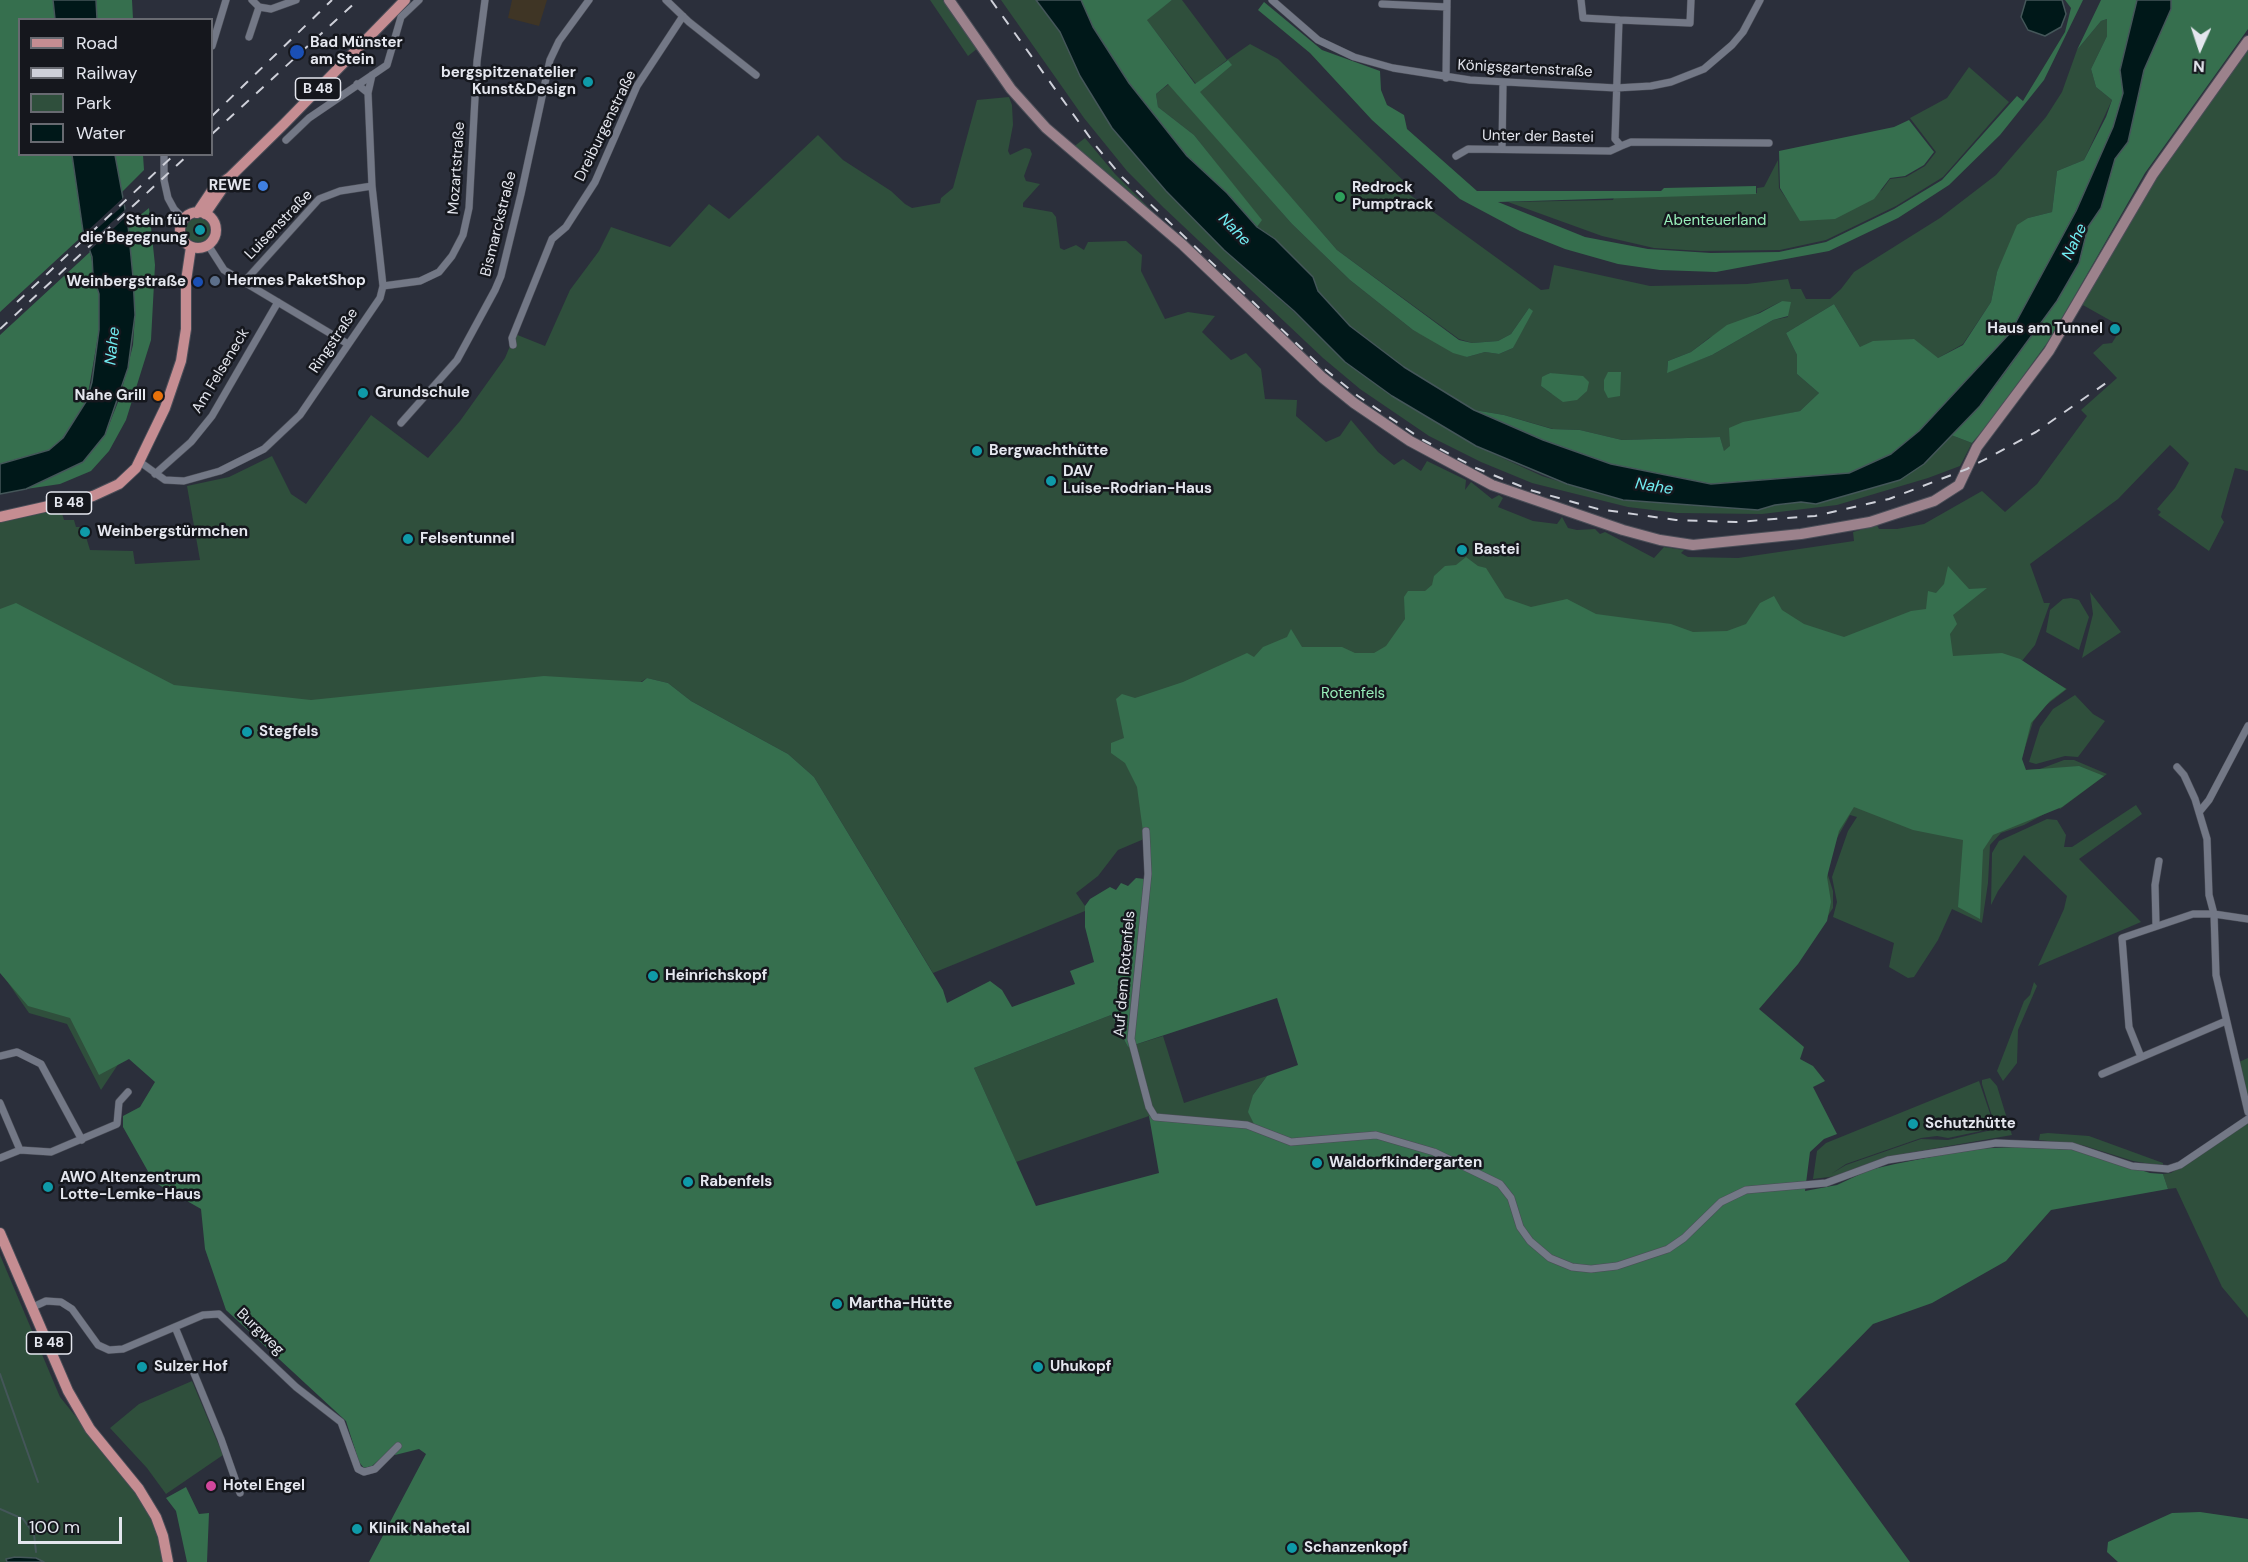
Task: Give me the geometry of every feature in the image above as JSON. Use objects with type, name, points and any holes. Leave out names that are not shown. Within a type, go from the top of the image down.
[{"type":"main road","name":"B 48","points":[[201,214],[213,189],[230,177],[405,0]]},
{"type":"main road","points":[[949,0],[1011,89],[1046,128],[1183,245],[1323,378],[1410,441],[1472,476],[1526,498],[1660,540],[1713,544],[1870,522],[1934,501],[1959,485],[1977,447],[2049,351],[2153,174],[2248,41]]},
{"type":"main road","points":[[201,214],[213,221],[214,238],[208,245],[200,248],[191,247],[181,235],[184,219],[201,214]]},
{"type":"main road","name":"B 48","points":[[0,517],[93,496],[119,484],[140,462],[165,408],[181,362],[186,329],[186,281],[191,247]]},
{"type":"main road","name":"B 48","points":[[0,1233],[82,1417],[139,1489],[156,1517],[163,1536],[168,1562]]},
{"type":"street","points":[[213,43],[226,0]]},
{"type":"street","points":[[252,0],[259,7],[277,8],[296,0]]},
{"type":"street","points":[[286,140],[309,118],[387,65],[401,17],[419,0]]},
{"type":"street","name":"Mozartstraße","points":[[383,286],[420,281],[439,272],[463,235],[470,188],[477,61],[485,0]]},
{"type":"street","name":"Bismarckstraße","points":[[401,423],[457,360],[495,290],[521,194],[554,48],[589,0]]},
{"type":"street","points":[[666,0],[756,75]]},
{"type":"street","name":"Königsgartenstraße","points":[[1272,0],[1305,30],[1344,52],[1393,68],[1446,78],[1503,83],[1616,87],[1661,84],[1688,77],[1704,69],[1732,45],[1743,32],[1760,0]]},
{"type":"street","points":[[1581,0],[1583,18],[1690,23],[1691,0]]},
{"type":"street","points":[[1382,4],[1447,3],[1446,78]]},
{"type":"street","points":[[249,37],[259,7]]},
{"type":"street","name":"Dreiburgenstraße","points":[[513,345],[512,338],[552,239],[566,227],[595,182],[637,86],[683,16]]},
{"type":"street","name":"Unter der Bastei","points":[[1618,20],[1615,139],[1621,146]]},
{"type":"street","points":[[372,75],[368,93],[372,186],[383,286]]},
{"type":"street","points":[[1502,149],[1503,83]]},
{"type":"street","points":[[357,84],[368,93]]},
{"type":"street","name":"Unter der Bastei","points":[[1455,156],[1468,149],[1610,151],[1631,142],[1769,143]]},
{"type":"street","points":[[164,156],[168,198],[174,209],[184,219]]},
{"type":"street","name":"Luisenstraße","points":[[244,282],[319,199],[340,191],[372,186]]},
{"type":"street","points":[[208,245],[221,267],[348,344]]},
{"type":"street","name":"Ringstraße","points":[[140,462],[155,474],[170,481],[194,479],[233,466],[264,449],[300,415],[380,298],[383,286]]},
{"type":"street","name":"Am Felseneck","points":[[155,474],[190,442],[212,416],[279,302]]},
{"type":"street","points":[[2200,811],[2209,800],[2248,726]]},
{"type":"street","points":[[2177,767],[2184,776],[2200,811],[2207,839],[2208,887],[2214,914],[2216,975],[2248,1112]]},
{"type":"street","name":"Auf dem Rotenfels","points":[[1146,831],[1148,874],[1131,1039],[1149,1107],[1155,1117],[1247,1125],[1291,1142],[1370,1134],[1434,1152],[1467,1170],[1496,1181],[1508,1193],[1521,1227],[1536,1247],[1564,1264],[1597,1269],[1626,1264],[1673,1246],[1721,1202],[1746,1190],[1826,1183],[1888,1160],[1996,1143],[2073,1146],[2132,1166],[2168,1169],[2180,1165],[2248,1119]]},
{"type":"street","points":[[2156,925],[2155,885],[2159,861]]},
{"type":"street","points":[[2141,1057],[2129,1027],[2122,938],[2193,914],[2214,914],[2248,919]]},
{"type":"street","points":[[2102,1074],[2226,1021]]},
{"type":"street","points":[[0,1056],[17,1052],[41,1064],[82,1140]]},
{"type":"street","points":[[0,1158],[20,1150],[51,1152],[117,1124],[119,1102],[128,1092]]},
{"type":"street","points":[[0,1103],[20,1150]]},
{"type":"street","name":"Burgweg","points":[[33,1306],[46,1301],[61,1302],[72,1309],[98,1346],[109,1350],[123,1349],[208,1314],[222,1316],[296,1387],[341,1422],[350,1443],[354,1464],[364,1472],[375,1468],[398,1446]]},
{"type":"street","points":[[175,1327],[221,1439],[240,1493]]},
{"type":"shaded area","points":[[512,0],[547,0],[539,26],[508,18]]},
{"type":"green space","points":[[0,0],[53,0],[55,18],[18,18],[18,156],[72,156],[83,231],[79,239],[0,312]]},
{"type":"green space","points":[[96,0],[132,0],[133,18],[97,18]]},
{"type":"green space","points":[[930,0],[945,0],[978,48],[968,56]]},
{"type":"green space","points":[[1001,0],[1036,0],[1060,32],[1080,76],[1112,128],[1166,191],[1224,250],[1294,312],[1345,362],[1392,396],[1476,446],[1542,476],[1623,500],[1758,510],[1775,505],[1801,502],[1816,504],[1924,464],[1951,435],[1972,443],[1960,466],[1928,478],[1837,505],[1762,514],[1677,513],[1628,507],[1532,483],[1481,462],[1429,436],[1360,389],[1323,358],[1163,207],[1127,171],[1084,118]]},
{"type":"green space","points":[[1081,0],[1172,0],[1147,20],[1195,84],[1228,60],[1232,65],[1200,92],[1337,250],[1459,340],[1472,343],[1498,341],[1511,334],[1529,308],[1533,311],[1513,348],[1499,354],[1485,352],[1467,357],[1453,353],[1413,330],[1350,280],[1292,224],[1168,84],[1156,94],[1158,107],[1194,135],[1262,220],[1257,227],[1227,193],[1187,156],[1129,83],[1093,27]]},
{"type":"green space","points":[[1172,0],[1182,0],[1227,60],[1196,84],[1146,19]]},
{"type":"green space","points":[[2065,0],[2083,0],[2044,80],[2000,135],[1949,185],[1898,218],[1829,251],[1716,272],[1660,270],[1618,264],[1565,249],[1520,231],[1460,199],[1372,120],[1310,53],[1258,10],[1264,2],[1322,50],[1380,71],[1381,90],[1387,105],[1404,115],[1407,129],[1477,191],[1661,191],[1664,188],[1756,186],[1756,194],[1498,202],[1585,237],[1648,249],[1711,253],[1779,252],[1826,242],[1894,209],[1942,180],[2017,96],[2023,101],[2065,32],[2071,8]]},
{"type":"green space","points":[[2101,0],[2137,0],[2120,70],[2123,93],[2113,127],[2076,210],[2010,333],[1919,431],[1891,454],[1849,473],[1711,484],[1611,464],[1515,430],[1474,410],[1504,415],[1552,429],[1580,430],[1622,440],[1720,437],[1724,451],[1730,446],[1729,428],[1743,422],[1800,411],[1819,393],[1797,374],[1797,355],[1786,333],[1834,304],[1860,347],[1873,341],[1914,339],[1938,358],[1963,345],[1991,302],[1997,272],[2017,225],[2028,218],[2052,212],[2057,171],[2084,160],[2106,117],[2112,100],[2096,87],[2091,69],[2107,36],[2107,19],[2101,21],[2077,50]]},
{"type":"green space","points":[[2171,0],[2248,0],[2248,29],[2145,173],[2050,339],[1989,423],[1972,443],[1951,435],[1980,406],[2002,377],[2057,301],[2079,263],[2088,227],[2101,208],[2115,159],[2128,142],[2144,70],[2171,9]]},
{"type":"green space","points":[[2107,19],[2107,36],[2091,69],[2096,87],[2112,100],[2084,160],[2057,171],[2052,212],[2028,218],[1997,272],[1991,302],[1963,344],[1938,358],[1860,347],[1834,304],[1786,333],[1797,355],[1797,374],[1819,393],[1800,411],[1777,416],[1724,452],[1720,437],[1622,440],[1580,430],[1553,429],[1504,415],[1474,410],[1404,367],[1350,326],[1318,291],[1313,277],[1275,239],[1257,227],[1261,220],[1194,135],[1158,107],[1156,94],[1169,84],[1292,224],[1350,280],[1413,330],[1467,357],[1485,352],[1499,354],[1513,348],[1529,308],[1511,334],[1498,341],[1472,343],[1459,339],[1337,250],[1199,92],[1231,64],[1227,60],[1250,44],[1278,59],[1410,187],[1406,192],[1541,290],[1549,289],[1554,265],[1650,286],[1747,284],[1788,279],[1791,289],[1801,289],[1806,299],[1830,299],[1854,272],[1940,218],[1996,175],[2046,117],[2062,92],[2077,50],[2101,21]],"holes":[[[1782,301],[1788,317],[1773,320],[1712,355],[1667,372],[1668,361],[1691,352],[1709,338]],[[1549,373],[1564,376],[1583,376],[1552,394],[1541,386]]]},
{"type":"green space","name":"Rotenfels","points":[[2248,49],[2248,471],[2235,468],[2221,517],[2224,522],[2209,551],[2158,515],[2161,512],[2157,509],[2175,488],[2189,463],[2170,445],[2118,499],[2030,564],[2044,603],[2050,603],[2035,645],[2021,662],[2067,689],[2045,706],[2033,722],[2019,767],[2024,770],[2040,769],[2064,760],[2074,760],[2107,774],[2060,809],[2055,803],[2048,812],[2024,825],[2001,833],[1990,845],[1988,883],[1982,923],[1952,909],[1938,940],[1914,977],[1908,978],[1889,967],[1894,943],[1833,917],[1837,902],[1832,877],[1848,831],[1857,817],[1850,815],[1829,852],[1826,869],[1833,891],[1833,908],[1791,972],[1144,839],[1118,850],[1098,876],[1076,893],[1085,906],[1085,911],[933,973],[814,777],[788,754],[691,701],[668,683],[647,678],[187,961],[101,1090],[67,1024],[29,1013],[0,971],[0,520],[61,510],[64,520],[74,520],[76,527],[83,527],[90,550],[133,551],[135,564],[200,560],[187,486],[229,477],[272,456],[291,494],[306,504],[371,415],[428,458],[460,421],[505,358],[515,334],[545,346],[570,290],[599,251],[611,227],[670,247],[709,204],[729,219],[818,135],[843,160],[891,191],[912,208],[940,203],[941,198],[953,188],[977,100],[1009,97],[1012,105],[1013,125],[1008,151],[1010,155],[1025,148],[1030,149],[1032,154],[1024,176],[1026,181],[1040,184],[1023,203],[1023,207],[1052,212],[1056,217],[1060,248],[1064,250],[1076,245],[1084,250],[1088,242],[1126,241],[1142,255],[1141,271],[1165,319],[1188,312],[1215,316],[1202,332],[1231,360],[1246,353],[1261,369],[1265,399],[1297,400],[1296,416],[1326,442],[1340,436],[1351,420],[1378,452],[1394,465],[1403,459],[1421,471],[1427,461],[1466,480],[1465,490],[1471,482],[1492,499],[1499,495],[1503,498],[1498,507],[1533,521],[1557,524],[1562,517],[1568,528],[1595,529],[1600,534],[1605,532],[1654,558],[1664,547],[1684,550],[1681,553],[1688,557],[1738,558],[1854,541],[1853,532],[1877,525],[1879,529],[1897,529],[1924,524],[1982,491],[2005,512],[2037,484],[2087,416],[2081,410],[2117,378],[2093,353],[2103,344],[2112,343],[2122,327],[2081,304],[2158,174]]},
{"type":"green space","name":"Abenteuerland","points":[[1969,67],[2009,102],[1943,177],[1896,206],[1826,240],[1780,250],[1701,251],[1654,248],[1602,236],[1508,202],[1613,200],[1615,195],[1757,193],[1757,188],[1764,187],[1778,160],[1779,188],[1799,217],[1834,216],[1882,190],[1890,179],[1906,177],[1925,166],[1936,152],[1910,118],[1947,98]]},
{"type":"green space","points":[[1909,120],[1934,152],[1924,165],[1905,176],[1890,178],[1874,199],[1835,219],[1800,221],[1780,188],[1779,151],[1894,127]]},
{"type":"green space","points":[[1085,138],[1115,174],[1156,215],[1072,148]]},
{"type":"green space","points":[[115,156],[143,156],[144,170],[120,194]]},
{"type":"green space","points":[[149,208],[155,265],[151,340],[126,420],[109,451],[91,471],[60,484],[26,489],[83,462],[105,435],[120,397],[133,345],[135,315],[128,225]]},
{"type":"green space","points":[[198,218],[207,221],[210,230],[207,239],[198,242],[189,239],[186,230],[189,221]]},
{"type":"green space","points":[[90,252],[99,294],[99,330],[87,400],[63,438],[49,450],[0,464],[0,335]]},
{"type":"green space","points":[[1782,301],[1791,302],[1788,316],[1773,320],[1712,355],[1667,373],[1668,361],[1691,352],[1727,325],[1760,313]]},
{"type":"green space","points":[[1608,372],[1621,372],[1620,396],[1608,398],[1604,390],[1604,380]]},
{"type":"green space","points":[[1550,373],[1583,376],[1589,382],[1587,391],[1577,400],[1563,402],[1541,386],[1542,377]]},
{"type":"green space","points":[[1466,557],[1478,566],[1486,568],[1505,598],[1531,607],[1567,599],[1596,614],[1671,624],[1693,632],[1727,631],[1746,624],[1760,603],[1774,596],[1782,610],[1804,624],[1844,637],[1911,611],[1926,609],[1928,591],[1936,593],[1944,584],[1948,566],[1969,589],[1987,588],[1953,615],[1957,624],[1950,634],[1953,656],[2002,653],[2020,659],[2066,689],[2050,701],[2031,723],[2022,759],[2026,770],[2079,766],[2104,776],[2062,807],[1993,835],[1983,850],[1980,919],[1958,907],[1963,840],[1913,830],[1854,807],[1839,831],[1827,877],[1831,902],[1827,921],[1798,964],[1759,1009],[1804,1047],[1800,1059],[1813,1066],[1825,1081],[1813,1087],[1837,1134],[1824,1139],[1810,1152],[1805,1191],[1837,1185],[1869,1170],[1895,1164],[1972,1149],[2015,1147],[2078,1150],[2150,1173],[2163,1174],[2168,1189],[2051,1210],[2006,1261],[1932,1303],[1873,1324],[1795,1404],[1910,1562],[369,1562],[426,1454],[419,1449],[395,1455],[388,1452],[372,1466],[364,1468],[359,1462],[346,1421],[226,1310],[205,1249],[201,1209],[154,1182],[123,1127],[123,1116],[140,1107],[155,1082],[129,1059],[99,1075],[70,1018],[28,1006],[0,973],[0,609],[16,603],[174,685],[311,700],[544,676],[642,682],[647,678],[668,683],[691,701],[788,754],[814,777],[943,990],[947,1003],[990,981],[1002,990],[1012,1007],[1075,984],[1070,971],[1094,962],[1085,927],[1085,906],[1090,899],[1110,887],[1116,890],[1121,883],[1128,886],[1136,878],[1145,879],[1144,839],[1137,787],[1125,763],[1111,753],[1111,743],[1124,738],[1116,699],[1122,694],[1135,698],[1183,682],[1247,653],[1254,657],[1263,647],[1287,637],[1291,629],[1302,647],[1342,647],[1355,653],[1374,653],[1386,646],[1405,619],[1404,597],[1408,591],[1425,591],[1432,585],[1434,576],[1445,566],[1456,565]],"holes":[[[1277,998],[1298,1065],[1267,1076],[1253,1095],[1248,1112],[1257,1130],[1149,1116],[1159,1173],[1036,1206],[974,1068],[1111,1015],[1128,1047]]]},
{"type":"green space","points":[[2090,592],[2121,632],[2082,658],[2093,614]]},
{"type":"green space","points":[[2063,599],[2079,600],[2089,617],[2079,650],[2046,632],[2050,610]]},
{"type":"green space","points":[[2075,695],[2093,714],[2105,721],[2078,757],[2065,756],[2036,764],[2029,762],[2040,727],[2053,709]]},
{"type":"green space","points":[[2136,805],[2142,814],[2079,859],[2141,922],[2038,966],[2064,909],[2067,896],[2024,855],[1998,891],[1991,905],[1992,853],[1999,841],[2047,819],[2057,820],[2066,835],[2064,847],[2072,847]]},
{"type":"green space","points":[[2034,982],[2037,986],[2018,1030],[2017,1063],[2003,1081],[1997,1071],[2024,1001],[2030,995]]},
{"type":"green space","points":[[1111,1015],[1128,1047],[1163,1036],[1184,1103],[1267,1076],[1253,1095],[1258,1130],[1149,1116],[1016,1162],[974,1068]]},
{"type":"green space","points":[[2248,1058],[2248,1099],[2239,1062]]},
{"type":"green space","points":[[1990,1078],[1997,1086],[2012,1135],[1891,1156],[1837,1176],[1813,1179],[1817,1151],[1826,1143],[1979,1081],[1995,1128],[1948,1138],[1937,1136],[1921,1138],[1846,1164],[1831,1174],[1846,1165],[1921,1139],[1948,1140],[1996,1129],[1982,1084],[1982,1080]]},
{"type":"green space","points":[[2248,1123],[2248,1318],[2222,1287],[2176,1188],[2168,1189],[2163,1174],[2171,1173]]},
{"type":"green space","points":[[2040,1134],[2089,1136],[2163,1163],[2163,1166],[2133,1161],[2082,1145],[2039,1140]]},
{"type":"green space","points":[[0,1255],[60,1397],[136,1491],[153,1519],[165,1562],[44,1562],[36,1558],[15,1557],[7,1559],[7,1562],[0,1562]]},
{"type":"green space","points":[[192,1381],[223,1455],[166,1494],[147,1468],[110,1428],[139,1404]]},
{"type":"green space","points":[[186,1487],[199,1514],[209,1513],[207,1562],[187,1562],[176,1511],[166,1498]]},
{"type":"green space","points":[[2200,1512],[2248,1519],[2248,1562],[2118,1562],[2107,1552],[2108,1542],[2172,1513]]},
{"type":"water","points":[[53,0],[96,0],[97,18],[55,18]]},
{"type":"water","name":"Nahe","points":[[1036,0],[1081,0],[1093,27],[1129,83],[1187,156],[1227,193],[1257,227],[1275,239],[1313,277],[1318,291],[1350,326],[1404,367],[1474,410],[1543,440],[1611,464],[1711,484],[1849,473],[1891,454],[1919,431],[2010,333],[2076,211],[2113,127],[2123,93],[2120,70],[2137,0],[2171,0],[2171,9],[2144,70],[2128,142],[2115,159],[2101,208],[2088,227],[2079,263],[2057,301],[1980,406],[1924,464],[1900,480],[1816,504],[1801,502],[1775,505],[1758,510],[1623,500],[1567,484],[1476,446],[1392,396],[1345,362],[1294,311],[1224,250],[1166,191],[1112,128],[1080,76],[1060,32]]},
{"type":"water","points":[[2026,0],[2062,0],[2066,14],[2061,27],[2045,36],[2028,30],[2021,17]]},
{"type":"water","name":"Nahe","points":[[72,156],[115,156],[128,225],[133,277],[135,315],[128,368],[105,435],[83,462],[26,489],[0,494],[0,464],[49,450],[63,438],[87,400],[92,382],[99,330],[99,294],[93,275],[92,257],[83,231]]},
{"type":"water","points":[[36,1558],[44,1562],[7,1562],[6,1559]]},
{"type":"pier","points":[[124,197],[126,203],[83,241],[82,236]]},
{"type":"pier","points":[[127,208],[128,215],[87,253],[85,247]]},
{"type":"waterway","points":[[0,1374],[38,1482]]},
{"type":"waterway","points":[[0,1509],[23,1519],[34,1534],[36,1552]]},
{"type":"railway","points":[[213,115],[332,0]]},
{"type":"railway","points":[[213,133],[358,0]]},
{"type":"railway","points":[[991,0],[1096,146],[1122,177],[1316,362],[1358,396],[1423,440],[1476,468],[1530,490],[1598,509],[1676,520],[1736,522],[1815,516],[1889,499],[1967,469],[2036,432],[2106,383]]},
{"type":"railway","points":[[17,302],[173,156]]},
{"type":"railway","points":[[0,329],[187,156]]},
{"type":"place","name":"Bad Münster am Stein","points":[[297,52]]},
{"type":"place","name":"bergspitzenatelier Kunst&Design","points":[[588,82]]},
{"type":"place","name":"REWE","points":[[263,186]]},
{"type":"place","name":"Redrock Pumptrack","points":[[1340,197]]},
{"type":"place","name":"Stein für die Begegnung","points":[[200,230]]},
{"type":"place","name":"Hermes PaketShop","points":[[215,281]]},
{"type":"place","name":"Weinbergstraße","points":[[198,282]]},
{"type":"place","name":"Haus am Tunnel","points":[[2115,329]]},
{"type":"place","name":"Grundschule","points":[[363,393]]},
{"type":"place","name":"Nahe Grill","points":[[158,396]]},
{"type":"place","name":"Bergwachthütte","points":[[977,451]]},
{"type":"place","name":"DAV Luise-Rodrian-Haus","points":[[1051,481]]},
{"type":"place","name":"Weinbergstürmchen","points":[[85,532]]},
{"type":"place","name":"Felsentunnel","points":[[408,539]]},
{"type":"place","name":"Bastei","points":[[1462,550]]},
{"type":"place","name":"Stegfels","points":[[247,732]]},
{"type":"place","name":"Heinrichskopf","points":[[653,976]]},
{"type":"place","name":"Schutzhütte","points":[[1913,1124]]},
{"type":"place","name":"Waldorfkindergarten","points":[[1317,1163]]},
{"type":"place","name":"Rabenfels","points":[[688,1182]]},
{"type":"place","name":"AWO Altenzentrum Lotte-Lemke-Haus","points":[[48,1187]]},
{"type":"place","name":"Martha-Hütte","points":[[837,1304]]},
{"type":"place","name":"Sulzer Hof","points":[[142,1367]]},
{"type":"place","name":"Uhukopf","points":[[1038,1367]]},
{"type":"place","name":"Hotel Engel","points":[[211,1486]]},
{"type":"place","name":"Klinik Nahetal","points":[[357,1529]]},
{"type":"place","name":"Schanzenkopf","points":[[1292,1548]]}]
